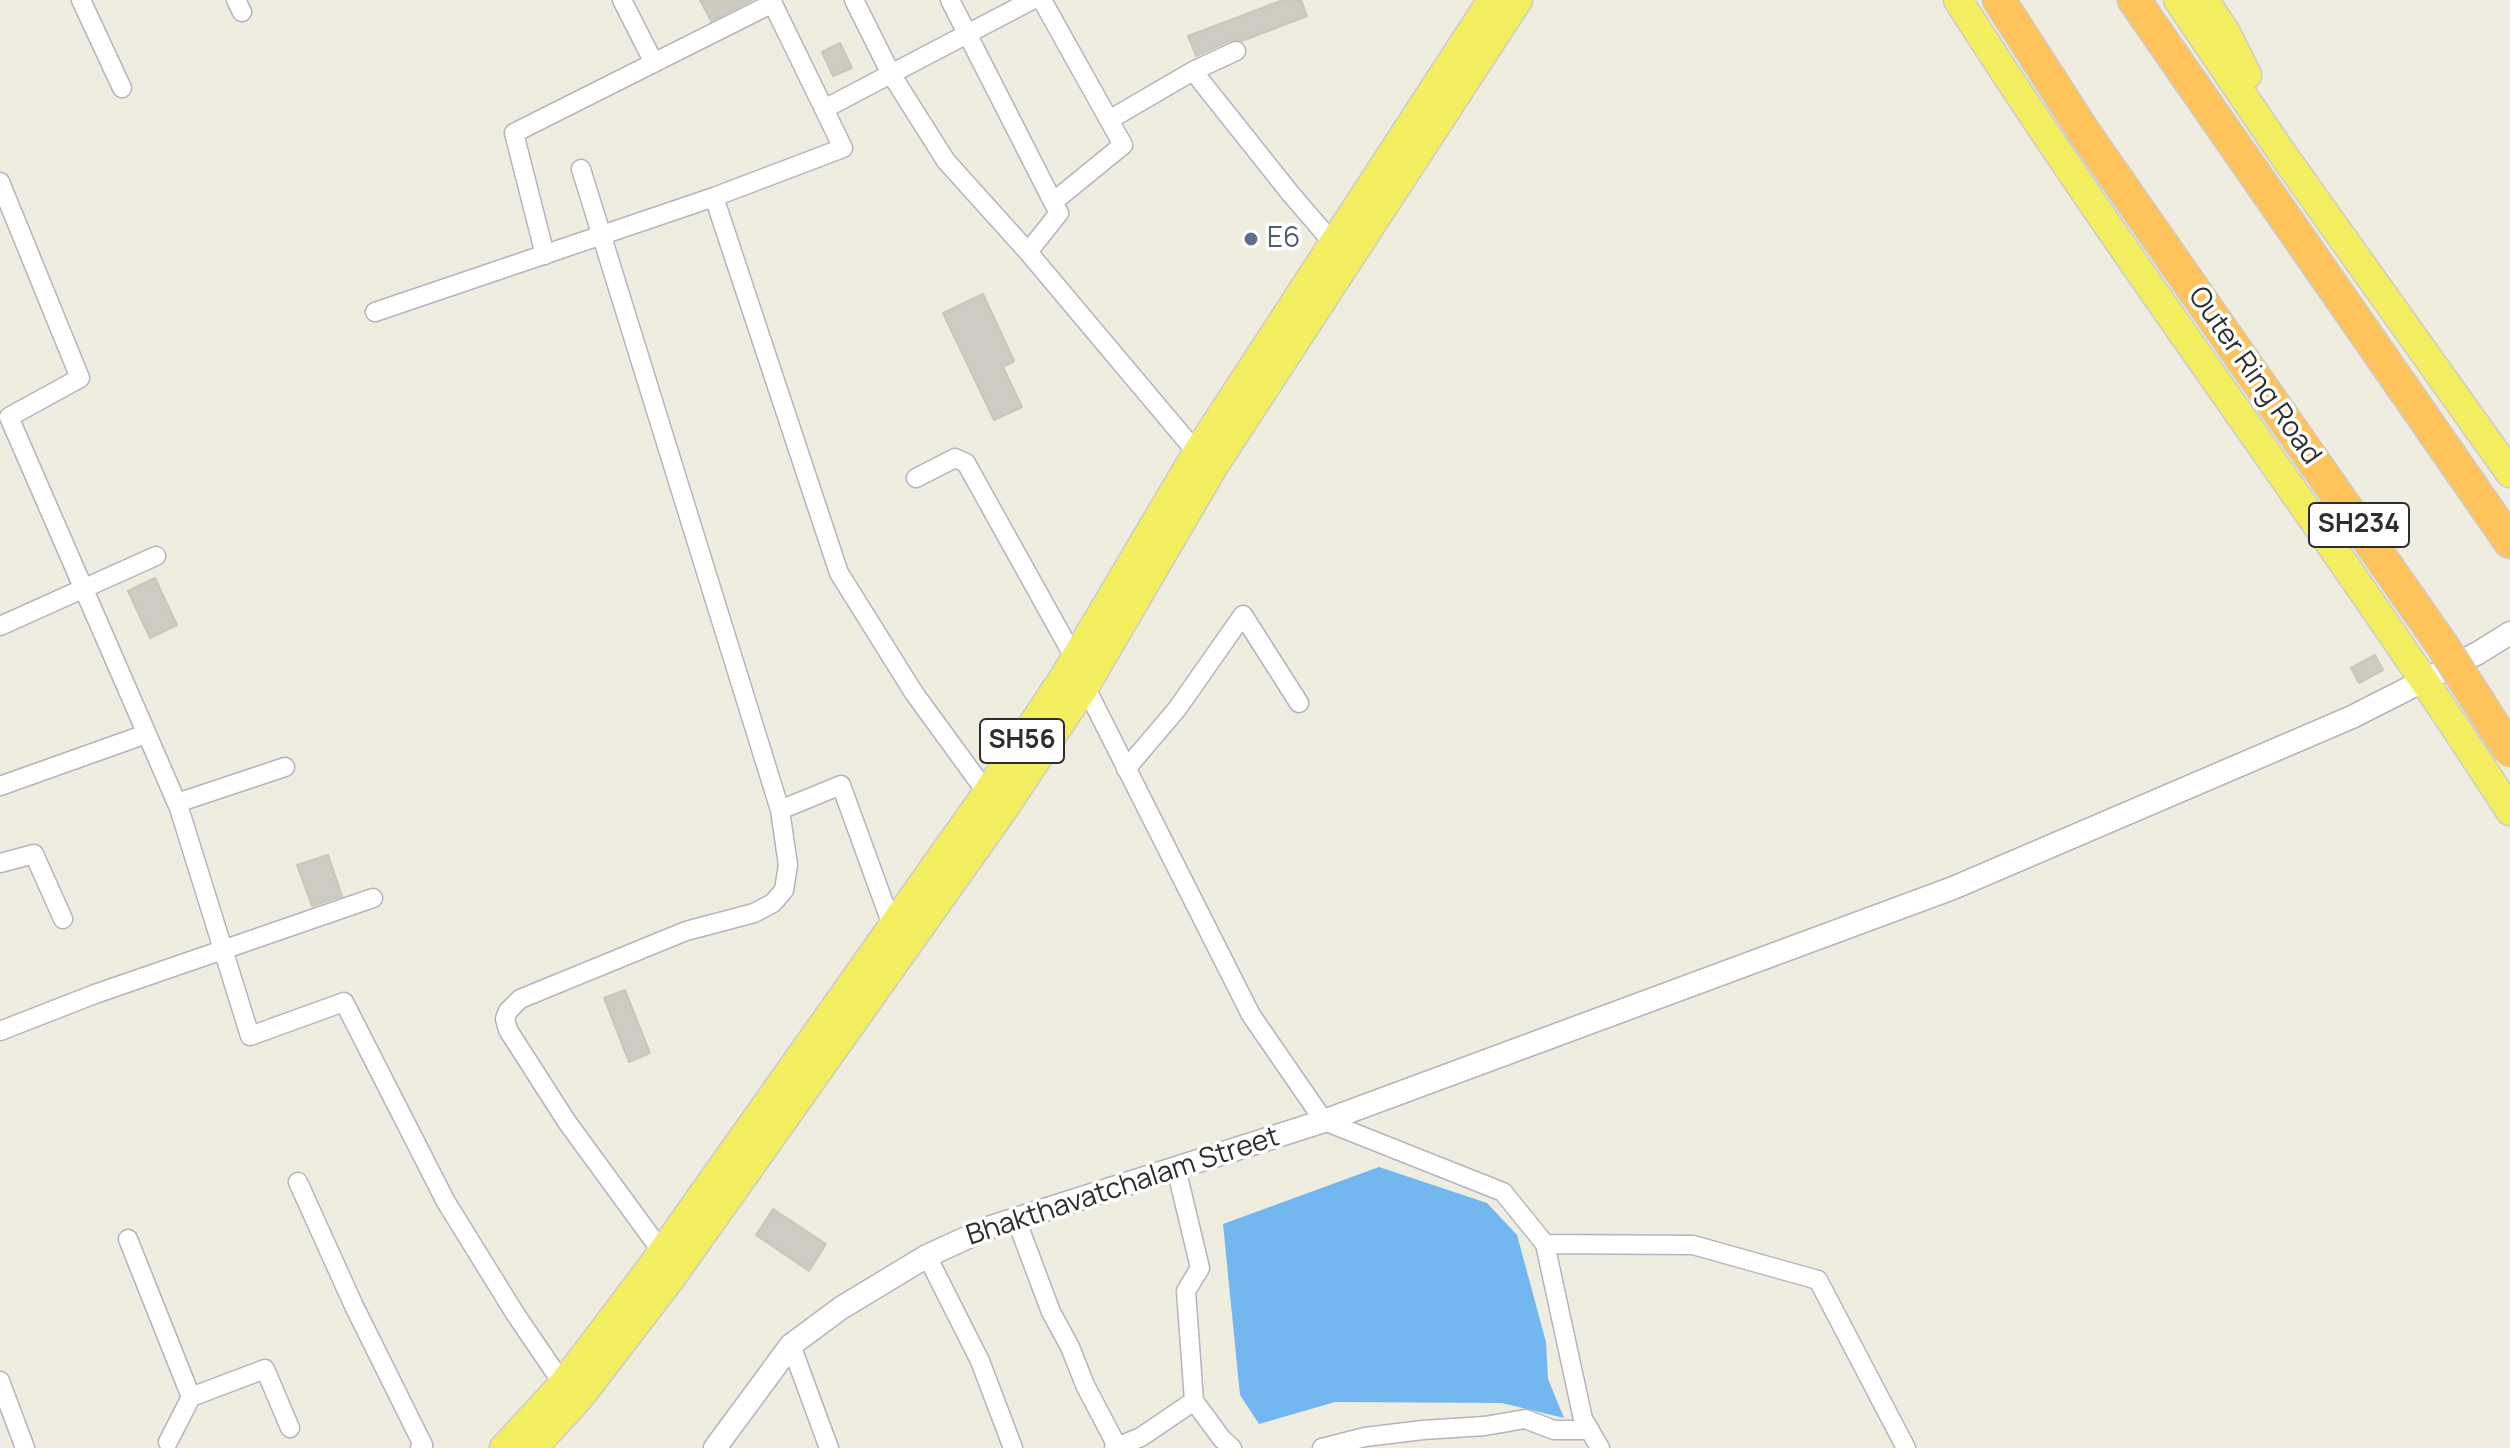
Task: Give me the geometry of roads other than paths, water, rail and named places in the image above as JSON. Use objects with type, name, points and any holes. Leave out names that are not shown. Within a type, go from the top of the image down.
[{"type":"highway","name":"Outer Ring Road","points":[[1999,0],[2084,132],[2442,645],[2510,751]]},
{"type":"highway","points":[[2134,0],[2510,542]]},
{"type":"main road","name":"SH56","points":[[533,1448],[579,1398],[671,1278],[996,800],[1197,453],[1492,0]]},
{"type":"main road","name":"SH56","points":[[504,1448],[563,1384],[662,1252],[893,928],[1085,686],[1215,464],[1518,0]]},
{"type":"main road","points":[[1958,0],[2054,145],[2425,680],[2510,811]]},
{"type":"main road","points":[[2178,0],[2284,156],[2510,473]]},
{"type":"main road","points":[[2204,0],[2232,45],[2284,156]]},
{"type":"street","points":[[81,0],[122,88]]},
{"type":"street","points":[[622,0],[654,63]]},
{"type":"street","points":[[854,0],[891,74],[946,161],[1028,252],[1197,453]]},
{"type":"street","points":[[950,0],[1059,213],[1028,252]]},
{"type":"street","points":[[824,109],[1032,0]]},
{"type":"street","points":[[1042,0],[1123,145],[1053,202]]},
{"type":"street","points":[[375,312],[602,236],[714,197],[843,148],[772,2],[514,133],[545,255]]},
{"type":"street","points":[[1109,120],[1193,71],[1236,51]]},
{"type":"street","points":[[1193,71],[1333,243]]},
{"type":"street","points":[[581,169],[780,810],[788,865],[784,890],[773,903],[754,913],[686,931],[520,999],[505,1019],[508,1030],[567,1122],[662,1252]]},
{"type":"street","points":[[0,182],[80,378],[9,417],[177,803],[250,1036],[344,1002],[446,1202],[563,1384]]},
{"type":"street","points":[[714,197],[839,573],[914,693],[996,800]]},
{"type":"street","points":[[916,478],[955,458],[966,463],[1075,659]]},
{"type":"street","points":[[0,626],[156,556]]},
{"type":"street","points":[[1126,769],[1177,709],[1243,615],[1299,703]]},
{"type":"street","name":"Bhakthavatchalam Street","points":[[715,1448],[791,1345],[841,1308],[927,1256],[988,1228],[1324,1121],[1953,888],[2352,717],[2478,653],[2502,637]]},
{"type":"street","points":[[1085,686],[1251,1015],[1324,1121],[1503,1192],[1545,1244],[1583,1419],[1600,1448]]},
{"type":"street","points":[[0,786],[146,734]]},
{"type":"street","points":[[177,803],[285,767]]},
{"type":"street","points":[[780,810],[841,785],[893,928]]},
{"type":"street","points":[[0,863],[34,854],[63,919]]},
{"type":"street","points":[[0,1031],[373,898]]},
{"type":"street","points":[[1176,1168],[1200,1268],[1186,1291],[1194,1401],[1232,1448]]},
{"type":"street","points":[[298,1182],[354,1306],[423,1445],[420,1448]]},
{"type":"street","points":[[1016,1219],[1051,1312],[1116,1448],[1141,1437],[1194,1401]]},
{"type":"street","points":[[128,1239],[191,1397]]},
{"type":"street","points":[[1545,1244],[1693,1245],[1818,1280],[1906,1448]]},
{"type":"street","points":[[927,1256],[980,1361],[1013,1448]]},
{"type":"street","points":[[791,1345],[829,1448]]},
{"type":"street","points":[[164,1446],[191,1397],[265,1369],[290,1428]]},
{"type":"street","points":[[0,1381],[7,1419],[25,1448]]},
{"type":"street","points":[[1322,1448],[1365,1437],[1485,1426],[1525,1419],[1554,1430],[1590,1430]]},
{"type":"water","points":[[1379,1167],[1487,1203],[1517,1235],[1546,1342],[1548,1379],[1564,1418],[1502,1403],[1335,1402],[1259,1424],[1240,1395],[1223,1224]]},
{"type":"place","name":"E6","points":[[1251,239]]}]
